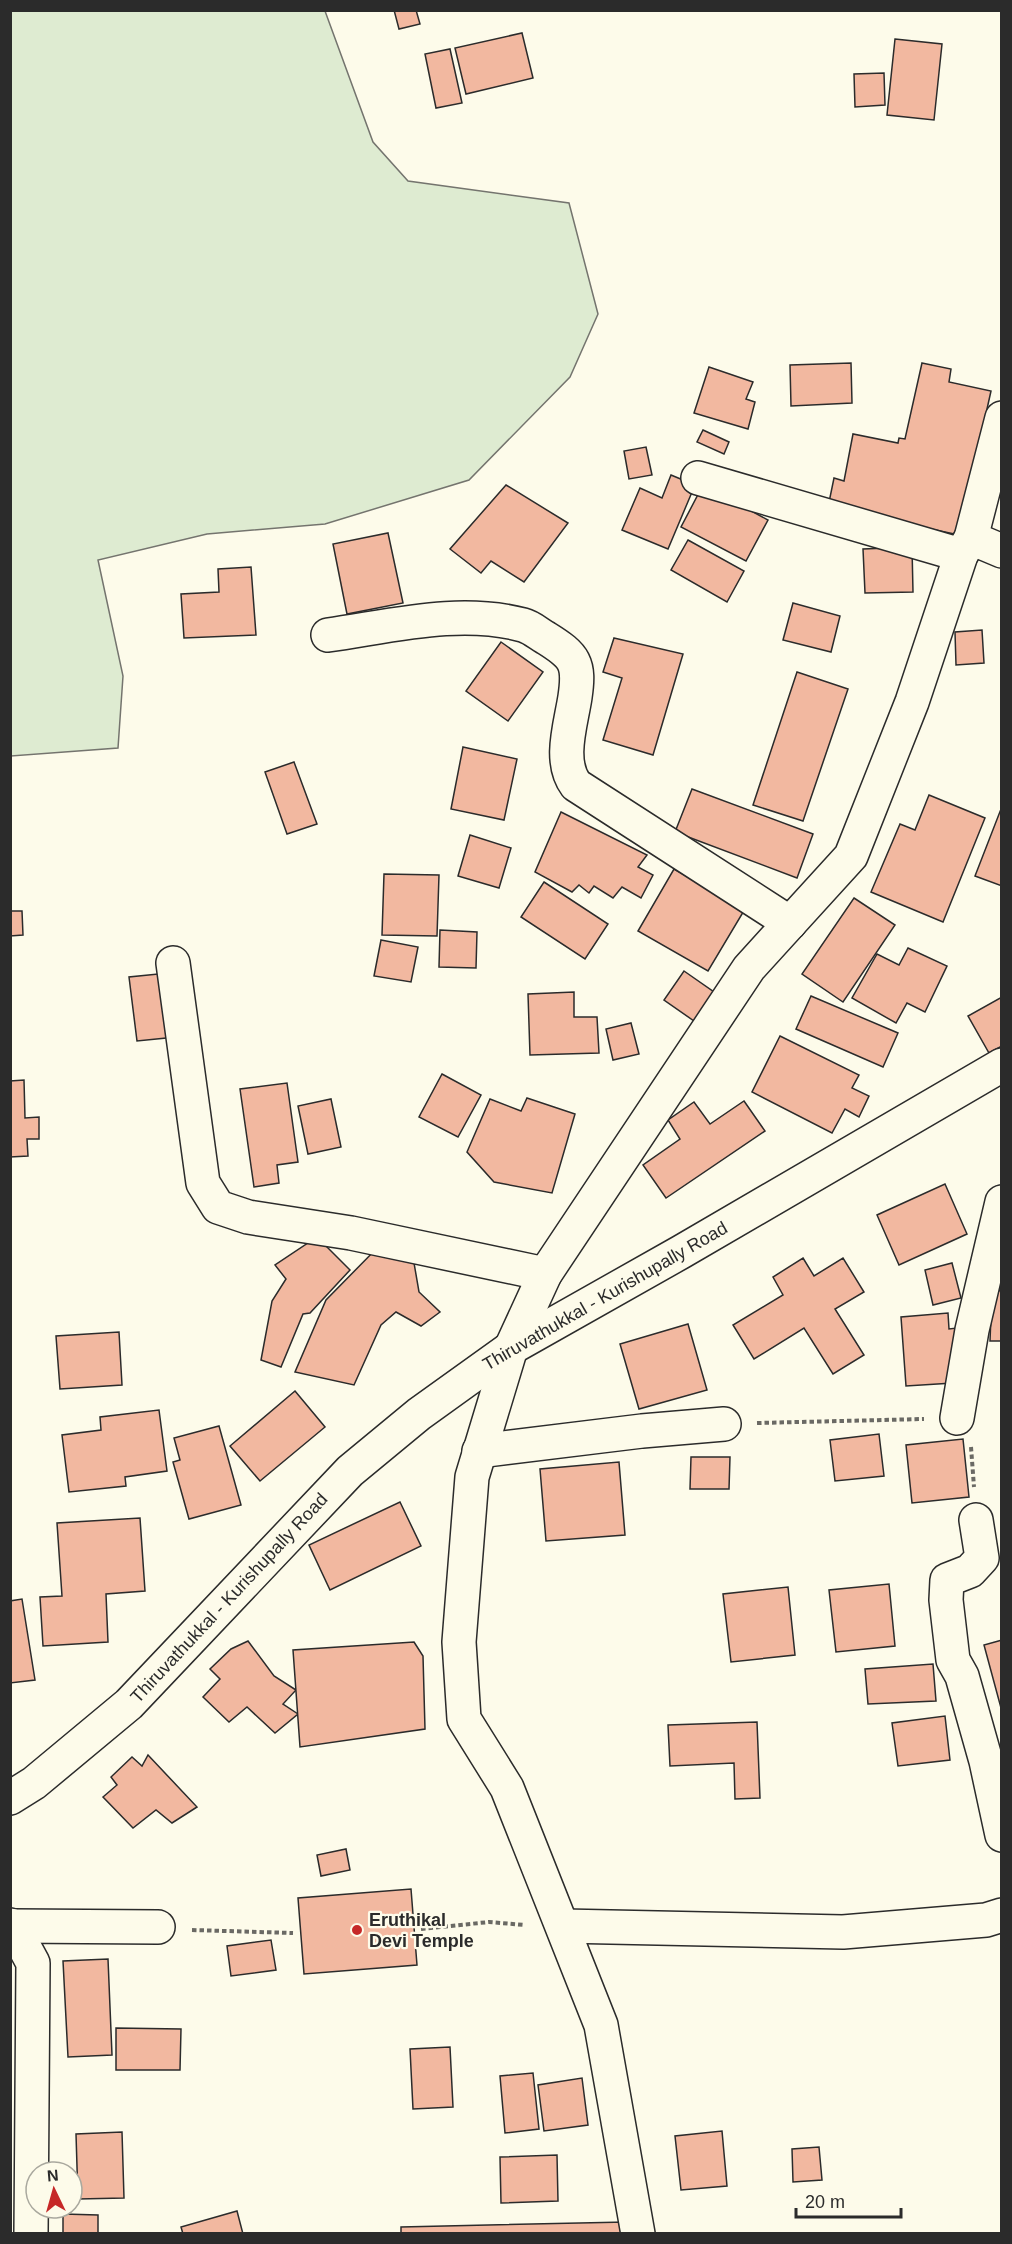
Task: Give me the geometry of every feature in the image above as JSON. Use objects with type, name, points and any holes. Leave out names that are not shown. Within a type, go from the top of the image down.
[{"type":"street","points":[[638,2234],[601,2025],[507,1788],[464,1719],[459,1642],[472,1477],[511,1348],[545,1274],[749,968],[851,856],[912,702],[966,547],[1002,418]]},
{"type":"street","points":[[698,477],[966,547],[1002,551]]},
{"type":"street","points":[[328,634],[464,617],[525,625],[568,651],[575,662],[578,675],[567,747],[570,777],[576,785],[790,923]]},
{"type":"street","points":[[173,963],[203,1183],[218,1207],[248,1217],[351,1233],[545,1274]]},
{"type":"street","name":"Thiruvathukkal - Kurishupally Road","points":[[10,1798],[34,1783],[129,1704],[350,1471],[418,1414],[511,1348],[1002,1065]]},
{"type":"street","points":[[957,1418],[972,1330],[1002,1202]]},
{"type":"street","points":[[479,1451],[642,1431],[724,1424]]},
{"type":"street","points":[[976,1520],[982,1558],[970,1571],[947,1580],[946,1600],[953,1660],[962,1676],[986,1761],[1002,1835]]},
{"type":"street","points":[[563,1926],[843,1932],[986,1920],[1002,1914]]},
{"type":"street","points":[[31,2234],[33,1963],[12,1926],[158,1927]]},
{"type":"path","points":[[724,1424],[957,1418],[969,1430],[976,1520]]},
{"type":"path","points":[[421,1929],[489,1922],[563,1926]]},
{"type":"path","points":[[158,1927],[293,1933]]},
{"type":"green space","points":[[11,10],[325,11],[373,142],[408,181],[569,203],[598,314],[570,377],[469,480],[325,524],[207,534],[98,560],[123,676],[118,748],[11,756]]},
{"type":"building","points":[[394,10],[416,10],[420,24],[399,29]]},
{"type":"building","points":[[522,33],[533,78],[466,94],[455,48]]},
{"type":"building","points":[[895,39],[942,44],[934,120],[887,115]]},
{"type":"building","points":[[450,49],[462,103],[436,108],[425,54]]},
{"type":"building","points":[[884,73],[885,105],[855,107],[854,74]]},
{"type":"building","points":[[851,363],[852,403],[791,406],[790,365]]},
{"type":"building","points":[[922,363],[951,369],[949,382],[991,391],[959,535],[856,513],[827,512],[834,478],[844,481],[853,434],[898,443],[899,438],[905,439]]},
{"type":"building","points":[[709,367],[753,382],[746,399],[755,402],[748,429],[694,413]]},
{"type":"building","points":[[703,430],[729,442],[724,454],[697,442]]},
{"type":"building","points":[[646,447],[652,475],[629,479],[624,451]]},
{"type":"building","points":[[671,475],[695,485],[668,549],[622,530],[640,488],[662,498]]},
{"type":"building","points":[[506,485],[568,523],[524,582],[491,561],[481,573],[450,549]]},
{"type":"building","points":[[703,485],[768,520],[746,561],[681,527]]},
{"type":"building","points":[[388,533],[403,603],[347,614],[333,544]]},
{"type":"building","points":[[688,540],[744,571],[727,602],[671,570]]},
{"type":"building","points":[[912,547],[913,592],[865,593],[863,549]]},
{"type":"building","points":[[251,567],[256,635],[184,638],[181,594],[219,592],[218,569]]},
{"type":"building","points":[[793,603],[840,616],[831,652],[783,640]]},
{"type":"building","points":[[982,630],[984,663],[956,665],[955,632]]},
{"type":"building","points":[[614,638],[683,654],[653,755],[603,740],[622,678],[603,672]]},
{"type":"building","points":[[501,642],[543,672],[508,721],[466,691]]},
{"type":"building","points":[[797,672],[848,689],[803,821],[753,805]]},
{"type":"building","points":[[463,747],[517,759],[504,820],[451,809]]},
{"type":"building","points":[[294,762],[317,824],[287,834],[265,772]]},
{"type":"building","points":[[692,789],[813,834],[797,878],[675,832]]},
{"type":"building","points":[[929,795],[985,818],[943,922],[871,892],[900,824],[915,830]]},
{"type":"building","points":[[1002,810],[1002,886],[975,876]]},
{"type":"building","points":[[561,812],[647,855],[638,867],[653,875],[641,898],[622,887],[613,898],[594,886],[589,893],[579,885],[572,892],[535,872]]},
{"type":"building","points":[[470,835],[511,848],[499,888],[458,876]]},
{"type":"building","points":[[674,869],[745,909],[708,971],[638,931]]},
{"type":"building","points":[[384,874],[439,875],[437,936],[382,935]]},
{"type":"building","points":[[544,882],[608,924],[585,959],[521,917]]},
{"type":"building","points":[[854,898],[895,925],[843,1002],[802,974]]},
{"type":"building","points":[[10,911],[22,911],[23,935],[10,936]]},
{"type":"building","points":[[440,930],[477,932],[476,968],[439,967]]},
{"type":"building","points":[[381,940],[418,947],[411,982],[374,976]]},
{"type":"building","points":[[908,948],[947,966],[925,1012],[907,1003],[896,1023],[852,998],[877,954],[899,965]]},
{"type":"building","points":[[684,971],[714,992],[694,1021],[664,1000]]},
{"type":"building","points":[[168,973],[176,1037],[137,1041],[129,977]]},
{"type":"building","points":[[574,992],[574,1017],[597,1017],[599,1053],[530,1055],[528,994]]},
{"type":"building","points":[[811,996],[898,1033],[883,1067],[796,1029]]},
{"type":"building","points":[[1002,997],[1002,1046],[989,1053],[968,1016]]},
{"type":"building","points":[[631,1023],[639,1054],[613,1060],[606,1029]]},
{"type":"building","points":[[780,1036],[859,1075],[852,1088],[869,1096],[859,1117],[845,1109],[832,1133],[752,1092]]},
{"type":"building","points":[[442,1074],[481,1095],[458,1137],[419,1117]]},
{"type":"building","points":[[24,1080],[25,1118],[39,1117],[39,1139],[27,1139],[28,1156],[10,1157],[10,1081]]},
{"type":"building","points":[[287,1083],[298,1162],[277,1165],[279,1183],[254,1187],[240,1089]]},
{"type":"building","points":[[527,1098],[575,1114],[552,1193],[494,1182],[467,1152],[490,1099],[521,1111]]},
{"type":"building","points":[[331,1099],[341,1147],[308,1154],[298,1106]]},
{"type":"building","points":[[744,1101],[765,1131],[666,1198],[643,1165],[680,1139],[668,1120],[694,1102],[710,1124]]},
{"type":"building","points":[[945,1184],[967,1234],[899,1265],[877,1215]]},
{"type":"building","points":[[317,1237],[350,1270],[310,1313],[303,1314],[281,1367],[261,1360],[272,1301],[286,1279],[275,1265]]},
{"type":"building","points":[[380,1245],[413,1257],[419,1292],[440,1312],[421,1326],[396,1312],[381,1325],[354,1385],[295,1372],[326,1300]]},
{"type":"building","points":[[803,1258],[814,1276],[843,1258],[864,1292],[835,1309],[864,1355],[833,1374],[804,1328],[754,1359],[733,1325],[783,1295],[773,1277]]},
{"type":"building","points":[[952,1263],[961,1298],[933,1305],[925,1270]]},
{"type":"building","points":[[992,1290],[1002,1291],[1002,1341],[990,1341]]},
{"type":"building","points":[[948,1313],[949,1329],[957,1328],[953,1383],[906,1386],[901,1317]]},
{"type":"building","points":[[688,1324],[707,1390],[639,1409],[620,1344]]},
{"type":"building","points":[[119,1332],[122,1385],[60,1389],[56,1336]]},
{"type":"building","points":[[295,1391],[325,1427],[260,1481],[230,1446]]},
{"type":"building","points":[[159,1410],[167,1471],[125,1477],[126,1486],[69,1492],[62,1435],[101,1430],[100,1417]]},
{"type":"building","points":[[219,1426],[241,1505],[189,1519],[173,1462],[180,1460],[174,1438]]},
{"type":"building","points":[[879,1434],[884,1476],[835,1481],[830,1440]]},
{"type":"building","points":[[963,1439],[969,1497],[912,1503],[906,1445]]},
{"type":"building","points":[[691,1457],[730,1457],[729,1489],[690,1489]]},
{"type":"building","points":[[619,1462],[625,1535],[546,1541],[540,1469]]},
{"type":"building","points":[[400,1502],[421,1546],[330,1590],[309,1545]]},
{"type":"building","points":[[140,1518],[145,1591],[106,1594],[108,1642],[43,1646],[40,1597],[62,1596],[57,1523]]},
{"type":"building","points":[[889,1584],[895,1646],[836,1652],[829,1590]]},
{"type":"building","points":[[788,1587],[795,1655],[731,1662],[723,1594]]},
{"type":"building","points":[[22,1599],[35,1680],[10,1683],[10,1601]]},
{"type":"building","points":[[1002,1640],[1002,1708],[1001,1708],[984,1645]]},
{"type":"building","points":[[248,1641],[274,1676],[296,1690],[283,1704],[298,1714],[275,1733],[247,1707],[229,1722],[203,1697],[220,1679],[210,1669],[231,1649]]},
{"type":"building","points":[[414,1642],[423,1656],[425,1729],[300,1747],[293,1650]]},
{"type":"building","points":[[933,1664],[936,1701],[868,1704],[865,1669]]},
{"type":"building","points":[[945,1716],[950,1760],[898,1766],[892,1723]]},
{"type":"building","points":[[757,1722],[760,1798],[735,1799],[734,1763],[670,1766],[668,1725]]},
{"type":"building","points":[[148,1755],[197,1807],[172,1823],[156,1810],[133,1828],[103,1797],[117,1785],[111,1777],[132,1757],[142,1766]]},
{"type":"building","points":[[346,1849],[350,1870],[321,1876],[317,1855]]},
{"type":"building","name":"Eruthikal Devi Temple","points":[[411,1889],[417,1965],[304,1974],[298,1898]]},
{"type":"building","points":[[271,1940],[276,1970],[231,1976],[227,1946]]},
{"type":"building","points":[[108,1959],[112,2055],[68,2057],[63,1961]]},
{"type":"building","points":[[116,2028],[181,2029],[180,2070],[116,2070]]},
{"type":"building","points":[[450,2047],[453,2107],[413,2109],[410,2049]]},
{"type":"building","points":[[533,2073],[539,2129],[505,2133],[500,2076]]},
{"type":"building","points":[[582,2078],[588,2125],[544,2131],[538,2085]]},
{"type":"building","points":[[722,2131],[727,2186],[681,2190],[675,2136]]},
{"type":"building","points":[[122,2132],[124,2198],[84,2199],[84,2160],[77,2160],[76,2134]]},
{"type":"building","points":[[819,2147],[822,2180],[793,2182],[792,2149]]},
{"type":"building","points":[[557,2155],[558,2201],[501,2203],[500,2157]]},
{"type":"building","points":[[237,2211],[243,2234],[183,2234],[181,2227]]},
{"type":"building","points":[[84,2215],[98,2215],[98,2234],[63,2234],[63,2220],[84,2220]]},
{"type":"building","points":[[626,2222],[626,2234],[401,2234],[401,2227]]},
{"type":"place","name":"Eruthikal Devi Temple","points":[[357,1930]]}]
